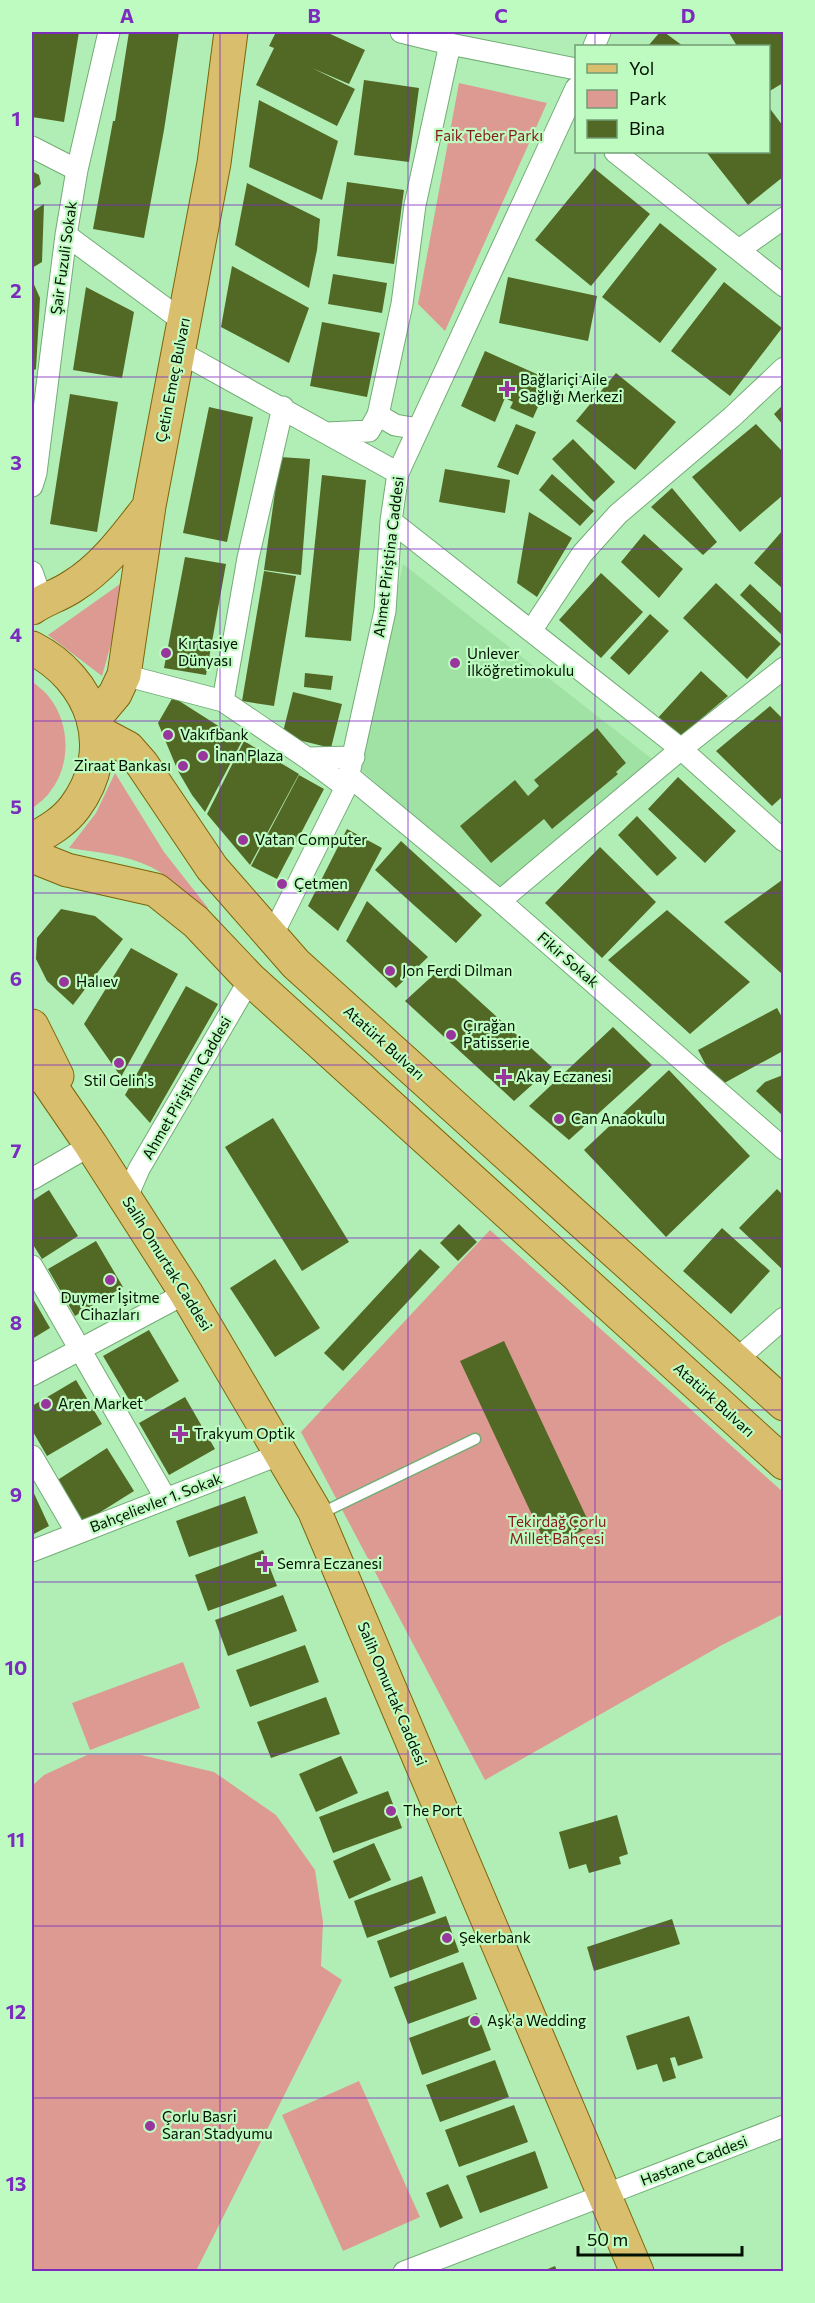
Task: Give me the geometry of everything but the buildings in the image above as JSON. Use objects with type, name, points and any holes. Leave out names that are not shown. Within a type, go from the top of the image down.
[{"type":"main road","name":"Çetin Emeç Bulvarı","points":[[95,725],[124,675],[149,506],[214,163],[231,32]]},
{"type":"main road","points":[[35,594],[73,587],[101,564],[149,506]]},
{"type":"main road","points":[[32,648],[54,660],[72,677],[85,697],[95,725],[96,758],[88,784],[75,808],[56,827],[32,840]]},
{"type":"main road","name":"Atatürk Bulvarı","points":[[95,725],[128,748],[142,764],[212,868],[296,964],[783,1404]]},
{"type":"main road","name":"Atatürk Bulvarı","points":[[32,856],[67,870],[156,890],[196,922],[250,979],[783,1463]]},
{"type":"main road","name":"Salih Omurtak Caddesi","points":[[32,1026],[91,1145]]},
{"type":"main road","name":"Salih Omurtak Caddesi","points":[[32,1059],[91,1145],[186,1293],[314,1510],[637,2271]]},
{"type":"street","name":"Şair Fuzuli Sokak","points":[[32,486],[36,473],[66,235],[77,170],[109,32]]},
{"type":"street","points":[[411,33],[450,44],[575,69]]},
{"type":"street","points":[[327,433],[369,431],[378,414],[402,304],[415,205],[450,44]]},
{"type":"street","name":"Ahmet Piriştina Caddesi","points":[[272,936],[350,773],[385,611],[391,521],[398,473],[571,116],[575,94]]},
{"type":"street","points":[[32,147],[77,170]]},
{"type":"street","points":[[616,153],[783,286]]},
{"type":"street","points":[[739,250],[783,218]]},
{"type":"street","points":[[66,235],[181,336],[283,407],[398,473]]},
{"type":"street","points":[[531,631],[582,554],[618,514],[732,417],[783,368]]},
{"type":"street","points":[[223,701],[248,558],[283,407]]},
{"type":"street","points":[[378,414],[395,424],[418,429]]},
{"type":"street","points":[[391,521],[681,749],[783,841]]},
{"type":"street","points":[[500,901],[681,749],[783,668]]},
{"type":"street","name":"Fikir Sokak","points":[[124,675],[223,701],[307,758],[350,773],[783,1149]]},
{"type":"street","points":[[307,758],[350,773]]},
{"type":"street","name":"Ahmet Piriştina Caddesi","points":[[126,1199],[139,1169],[250,979]]},
{"type":"street","points":[[32,1179],[91,1145]]},
{"type":"street","points":[[32,1266],[166,1499]]},
{"type":"street","points":[[32,1375],[186,1293]]},
{"type":"street","points":[[736,1360],[783,1318]]},
{"type":"street","name":"Bahçelievler 1. Sokak","points":[[32,1551],[281,1454]]},
{"type":"street","points":[[32,1456],[77,1533]]},
{"type":"street","name":"Hastane Caddesi","points":[[404,2271],[783,2126]]},
{"type":"lane","points":[[330,1509],[475,1439]]},
{"type":"shaded area","name":"Unlever İlköğretimokulu","points":[[403,564],[656,762],[499,893],[359,768]]},
{"type":"green space","name":"Faik Teber Parkı","points":[[459,83],[547,103],[445,331],[418,304]]},
{"type":"green space","points":[[130,577],[102,676],[48,635]]},
{"type":"green space","points":[[32,681],[47,695],[56,708],[66,745],[56,783],[32,809]]},
{"type":"green space","points":[[115,773],[164,852],[208,908],[206,910],[173,881],[151,867],[121,857],[69,848],[96,813]]},
{"type":"green space","name":"Tekirdağ Çorlu Millet Bahçesi","points":[[490,1230],[783,1492],[783,1614],[722,1645],[485,1780],[301,1432]]},
{"type":"green space","points":[[183,1662],[200,1708],[90,1750],[72,1703]]},
{"type":"green space","name":"Çorlu Basri Saran Stadyumu","points":[[87,1755],[141,1755],[214,1772],[276,1815],[315,1870],[323,1922],[321,1966],[342,1980],[196,2271],[32,2271],[32,1786],[44,1775]]},
{"type":"green space","points":[[359,2081],[420,2217],[343,2251],[282,2115]]},
{"type":"place","name":"Bağlariçi Aile Sağlığı Merkezi","points":[[507,389]]},
{"type":"place","name":"Kırtasiye Dünyası","points":[[166,653]]},
{"type":"place","name":"Unlever İlköğretimokulu","points":[[455,663]]},
{"type":"place","name":"Vakıfbank","points":[[168,735]]},
{"type":"place","name":"İnan Plaza","points":[[203,756]]},
{"type":"place","name":"Ziraat Bankası","points":[[183,766]]},
{"type":"place","name":"Vatan Computer","points":[[243,840]]},
{"type":"place","name":"Çetmen","points":[[282,884]]},
{"type":"place","name":"Jon Ferdi Dilman","points":[[390,971]]},
{"type":"place","name":"Halıev","points":[[64,982]]},
{"type":"place","name":"Çırağan Patisserie","points":[[451,1035]]},
{"type":"place","name":"Stil Gelin's","points":[[119,1063]]},
{"type":"place","name":"Akay Eczanesi","points":[[504,1077]]},
{"type":"place","name":"Can Anaokulu","points":[[559,1119]]},
{"type":"place","name":"Duymer İşitme Cihazları","points":[[110,1280]]},
{"type":"place","name":"Aren Market","points":[[46,1404]]},
{"type":"place","name":"Trakyum Optik","points":[[180,1434]]},
{"type":"place","name":"Semra Eczanesi","points":[[265,1564]]},
{"type":"place","name":"The Port","points":[[391,1811]]},
{"type":"place","name":"Şekerbank","points":[[447,1938]]},
{"type":"place","name":"Aşk'a Wedding","points":[[475,2021]]},
{"type":"place","name":"Çorlu Basri Saran Stadyumu","points":[[150,2126]]}]
